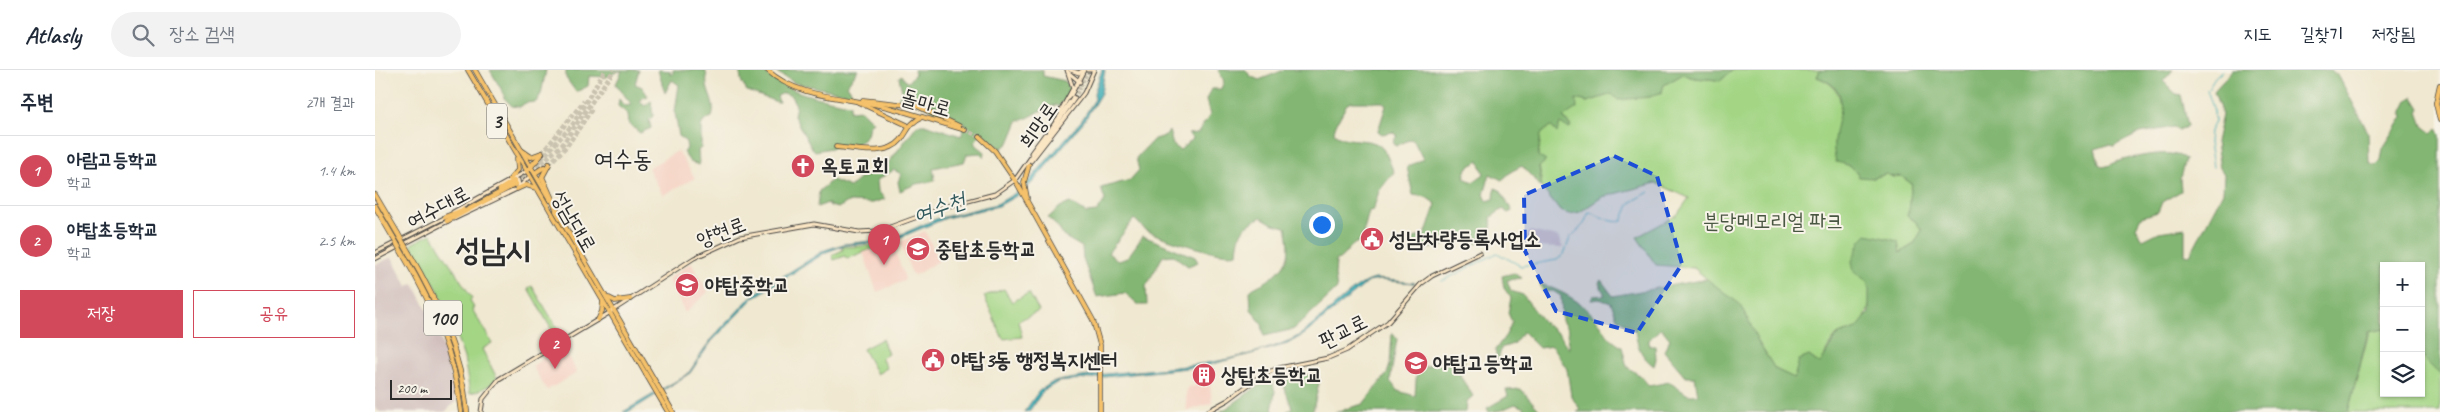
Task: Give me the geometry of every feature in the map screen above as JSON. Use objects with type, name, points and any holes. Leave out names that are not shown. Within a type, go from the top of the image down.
[{"type":"highway","points":[[2440,85],[2436,103],[2440,120]]},
{"type":"highway","points":[[2440,91],[2440,112]]},
{"type":"highway","points":[[521,150],[534,157],[542,153],[527,171]]},
{"type":"highway","points":[[532,175],[549,164],[543,172],[543,180],[558,213]]},
{"type":"highway","name":"여수대로","points":[[446,219],[514,183]]},
{"type":"highway","name":"100","points":[[375,195],[395,236]]},
{"type":"highway","name":"100","points":[[375,206],[440,311],[458,359],[464,388],[464,411]]},
{"type":"highway","name":"100","points":[[406,254],[439,324],[453,363],[464,411]]},
{"type":"main road","name":"성남대로","points":[[468,70],[527,171],[532,175],[558,213],[606,295],[655,386]]},
{"type":"main road","name":"성남대로","points":[[475,70],[531,168],[539,191],[609,312],[655,386]]},
{"type":"main road","name":"돌마로","points":[[767,70],[778,79],[801,89],[922,117],[965,130],[917,106],[853,100]]},
{"type":"main road","points":[[1068,70],[1079,73],[1085,70],[1094,70]]},
{"type":"main road","points":[[1068,70],[1072,77],[1080,82]]},
{"type":"main road","points":[[1068,70],[1073,88],[1029,163],[1024,186],[1027,202],[1093,320],[1100,345],[1100,412]]},
{"type":"main road","points":[[1064,106],[1074,98],[1085,70]]},
{"type":"main road","points":[[1029,163],[1094,70]]},
{"type":"main road","points":[[853,100],[907,124]]},
{"type":"main road","points":[[836,148],[885,149],[899,142],[912,123],[922,117]]},
{"type":"main road","points":[[980,137],[995,151],[1016,183],[1025,193]]},
{"type":"main road","points":[[514,183],[519,169],[516,153]]},
{"type":"main road","name":"희망로","points":[[1016,183],[1029,163]]},
{"type":"main road","points":[[514,183],[527,171]]},
{"type":"main road","points":[[446,219],[532,175]]},
{"type":"main road","points":[[514,183],[529,185],[539,191]]},
{"type":"main road","name":"양현로","points":[[481,412],[483,400],[499,378],[598,320],[694,258],[740,236],[814,224],[859,232],[879,231],[940,208],[995,194],[1016,183]]},
{"type":"main road","name":"여수대로","points":[[375,253],[446,219]]},
{"type":"main road","name":"여수대로","points":[[375,259],[446,219]]},
{"type":"main road","name":"판교로","points":[[1206,412],[1228,400],[1263,374],[1279,368],[1328,358],[1347,350],[1388,322],[1421,284],[1432,276],[1480,253]]},
{"type":"main road","points":[[606,295],[615,301],[630,299]]},
{"type":"main road","points":[[598,320],[602,312],[603,301]]},
{"type":"main road","points":[[655,386],[673,412]]},
{"type":"main road","points":[[661,395],[668,412]]},
{"type":"highlighted area","points":[[1614,156],[1657,176],[1682,264],[1637,333],[1556,311],[1525,251],[1524,195]]},
{"type":"shaded area","points":[[678,151],[695,178],[663,195],[648,168]]},
{"type":"shaded area","name":"중탑초등학교","points":[[925,231],[939,261],[915,275],[912,274],[900,242]]},
{"type":"shaded area","points":[[1530,231],[1558,237],[1563,248],[1533,247],[1525,240]]},
{"type":"shaded area","points":[[893,246],[905,278],[904,281],[877,292],[863,252]]},
{"type":"shaded area","points":[[392,257],[407,286],[414,284],[438,332],[447,357],[456,401],[445,412],[380,412],[375,408],[375,265]]},
{"type":"shaded area","name":"야탑중학교","points":[[691,263],[708,292],[685,313],[668,279]]},
{"type":"shaded area","points":[[563,346],[577,373],[547,390],[532,366]]},
{"type":"shaded area","points":[[1210,384],[1212,403],[1187,411],[1186,394],[1188,387]]},
{"type":"green space","points":[[490,70],[546,70],[541,94],[536,102],[525,103],[520,107],[512,106],[504,98],[504,94]]},
{"type":"green space","points":[[566,70],[639,70],[635,84],[642,87],[648,96],[642,98],[640,102],[645,106],[651,101],[653,116],[649,120],[651,128],[640,133],[629,124],[628,114],[618,106],[619,99],[624,106],[632,105],[616,84],[622,71],[606,77],[589,76],[588,86],[576,92],[566,78]]},
{"type":"green space","points":[[658,70],[670,71],[671,75],[673,70],[705,70],[713,113],[712,117],[704,121],[701,126],[701,148],[698,150],[699,165],[690,162],[683,152],[687,149],[686,142],[679,136],[675,112],[679,85],[672,80],[665,93]]},
{"type":"green space","points":[[739,70],[754,72],[762,70],[771,78],[792,89],[814,97],[850,104],[850,111],[861,110],[873,122],[869,125],[867,135],[858,143],[815,151],[794,116],[796,105],[791,96],[784,93],[777,96],[779,102],[777,102],[747,91],[742,83]]},
{"type":"green space","points":[[773,70],[858,70],[847,85],[852,92],[849,94],[795,83]]},
{"type":"green space","points":[[914,70],[1043,70],[1043,76],[1065,81],[1070,90],[1068,96],[1058,107],[1056,105],[1051,106],[1018,121],[1009,143],[1001,149],[981,133],[974,143],[985,152],[984,157],[980,153],[967,154],[964,162],[933,168],[935,181],[916,184],[900,191],[898,182],[901,174],[894,170],[877,180],[878,191],[885,199],[873,203],[848,202],[838,208],[830,206],[828,203],[817,207],[819,191],[832,180],[850,187],[859,179],[882,169],[917,125],[928,125],[961,136],[966,124],[956,122],[918,102],[898,99],[902,91],[899,77],[901,75],[907,83],[915,74]]},
{"type":"green space","points":[[1218,70],[1246,70],[1250,76],[1259,80],[1284,70],[1733,70],[1720,81],[1683,74],[1664,85],[1662,92],[1650,97],[1618,100],[1612,94],[1587,102],[1576,99],[1577,108],[1563,117],[1571,127],[1568,128],[1560,123],[1557,133],[1551,126],[1541,134],[1538,156],[1546,161],[1539,167],[1542,188],[1522,166],[1512,171],[1502,180],[1490,174],[1484,194],[1487,201],[1494,199],[1495,188],[1500,190],[1512,211],[1508,213],[1503,209],[1491,217],[1491,228],[1484,240],[1468,245],[1462,238],[1433,248],[1413,244],[1414,238],[1425,235],[1436,204],[1426,197],[1413,195],[1407,167],[1423,159],[1414,141],[1411,139],[1396,146],[1393,142],[1397,136],[1393,132],[1382,134],[1378,131],[1386,106],[1383,102],[1351,102],[1346,105],[1335,126],[1334,133],[1346,139],[1373,142],[1378,145],[1385,151],[1394,172],[1379,191],[1373,210],[1369,211],[1361,241],[1357,242],[1336,261],[1335,276],[1337,289],[1294,329],[1264,336],[1262,324],[1251,309],[1250,291],[1275,275],[1285,264],[1289,251],[1286,227],[1273,224],[1261,217],[1243,230],[1240,234],[1237,253],[1230,254],[1206,250],[1164,238],[1146,230],[1134,219],[1108,253],[1119,261],[1127,258],[1143,236],[1195,257],[1198,262],[1188,266],[1173,255],[1163,256],[1146,286],[1147,305],[1139,305],[1125,293],[1097,297],[1083,259],[1082,247],[1063,236],[1059,228],[1048,218],[1060,207],[1070,203],[1086,213],[1097,212],[1105,200],[1101,188],[1130,180],[1139,170],[1136,158],[1154,139],[1166,136],[1169,131],[1173,145],[1180,150],[1193,139],[1188,134],[1198,133],[1210,115],[1206,100],[1211,89],[1221,89],[1224,81]],"holes":[[[1479,161],[1484,174],[1473,182],[1464,178],[1467,168]]]},
{"type":"green space","name":"분당메모리얼 파크","points":[[1733,70],[1820,70],[1817,77],[1828,82],[1835,89],[1841,104],[1834,144],[1846,161],[1859,172],[1873,178],[1886,174],[1893,177],[1901,176],[1912,184],[1910,218],[1922,230],[1914,244],[1899,253],[1854,272],[1865,278],[1869,286],[1869,306],[1864,319],[1855,330],[1836,336],[1820,364],[1809,356],[1794,378],[1775,369],[1760,345],[1707,279],[1694,268],[1656,265],[1637,237],[1677,215],[1689,198],[1656,183],[1602,197],[1580,212],[1569,214],[1560,211],[1542,188],[1538,156],[1541,134],[1551,126],[1557,132],[1560,122],[1571,126],[1563,117],[1576,99],[1587,102],[1612,94],[1650,97],[1664,85],[1683,74],[1720,81]]},
{"type":"green space","points":[[1820,70],[2173,70],[2163,81],[2176,94],[2181,95],[2188,126],[2178,131],[2174,127],[2140,133],[2114,146],[2108,145],[2095,149],[2099,164],[2103,167],[2122,160],[2154,154],[2172,154],[2185,159],[2180,178],[2181,191],[2162,202],[2158,212],[2141,217],[2136,227],[2143,240],[2159,232],[2185,228],[2185,254],[2190,255],[2223,192],[2224,174],[2220,168],[2216,142],[2222,115],[2214,91],[2233,70],[2331,70],[2339,77],[2368,132],[2369,163],[2375,166],[2381,160],[2383,148],[2403,117],[2402,113],[2409,99],[2413,97],[2420,108],[2418,112],[2423,126],[2432,133],[2437,128],[2440,135],[2440,375],[2425,360],[2425,262],[2380,262],[2380,330],[2368,332],[2348,412],[1577,412],[1580,409],[1571,396],[1567,369],[1552,346],[1539,348],[1523,332],[1513,344],[1501,348],[1498,363],[1495,350],[1506,335],[1512,322],[1508,313],[1511,298],[1504,288],[1502,276],[1514,273],[1522,278],[1507,280],[1511,291],[1523,295],[1545,324],[1559,334],[1569,349],[1568,330],[1562,321],[1561,296],[1553,291],[1543,292],[1540,284],[1571,297],[1585,307],[1609,337],[1622,347],[1627,367],[1641,376],[1649,386],[1669,382],[1688,395],[1698,395],[1695,377],[1686,377],[1664,351],[1670,339],[1661,328],[1649,340],[1649,346],[1655,346],[1656,359],[1654,366],[1640,351],[1635,330],[1617,318],[1611,303],[1599,299],[1591,300],[1593,296],[1605,295],[1599,283],[1601,280],[1613,296],[1707,279],[1741,305],[1760,345],[1775,369],[1794,378],[1799,360],[1809,356],[1820,364],[1835,338],[1839,334],[1857,328],[1869,313],[1867,281],[1854,272],[1852,261],[1861,240],[1867,234],[1898,241],[1900,253],[1914,244],[1922,230],[1907,215],[1912,184],[1901,176],[1893,177],[1886,174],[1873,178],[1859,177],[1853,168],[1836,162],[1834,145],[1840,96],[1829,83],[1817,77]]},
{"type":"green space","points":[[431,234],[472,298],[470,300],[474,307],[472,309],[492,343],[482,349],[497,378],[488,386],[474,392],[470,393],[464,358],[438,290],[411,244]]},
{"type":"green space","points":[[890,242],[891,245],[868,250],[847,259],[845,256],[834,260],[832,255],[843,250],[842,247],[869,246]]},
{"type":"green space","points":[[532,286],[562,336],[557,339],[528,288]]},
{"type":"green space","points":[[1004,289],[1012,302],[1029,293],[1039,311],[1018,321],[1022,337],[1003,339],[984,296]]},
{"type":"green space","points":[[2380,330],[2380,397],[2425,397],[2425,360],[2440,374],[2440,412],[2348,412],[2369,332]]},
{"type":"green space","points":[[1392,333],[1397,339],[1390,381],[1398,391],[1415,396],[1417,367],[1428,366],[1439,357],[1445,365],[1458,354],[1465,359],[1460,376],[1473,396],[1467,401],[1466,412],[1335,412],[1363,404],[1387,374],[1390,365]]},
{"type":"green space","points":[[882,339],[888,354],[881,358],[887,368],[877,374],[863,349]]},
{"type":"green space","points":[[1304,374],[1320,379],[1313,410],[1311,412],[1286,412],[1292,408],[1284,386],[1289,377]]},
{"type":"green space","points":[[1271,379],[1275,391],[1272,411],[1275,412],[1220,412],[1258,387]]},
{"type":"green space","points":[[1521,389],[1541,412],[1522,412],[1524,408],[1515,404],[1502,410],[1489,412],[1487,408],[1508,396],[1506,390]]},
{"type":"water","points":[[1102,70],[1105,70],[1101,93],[1084,121],[1032,183],[1016,196],[998,206],[946,218],[889,242],[845,245],[826,252],[753,298],[711,342],[690,373],[640,405],[627,412],[623,412],[688,374],[712,338],[753,295],[825,250],[844,244],[891,239],[936,219],[997,204],[1022,189],[1082,120],[1095,99],[1094,93]]},
{"type":"water","points":[[1376,279],[1415,283],[1379,280],[1368,282],[1306,333],[1287,344],[1265,350],[1301,334],[1357,287],[1367,281]]},
{"type":"water","points":[[1251,354],[1205,366],[1058,382],[1043,391],[1030,410],[1024,412],[1039,391],[1053,382],[1203,364]]},
{"type":"waterway","points":[[2213,167],[2209,143],[2210,131],[2215,122],[2214,111],[2207,90],[2215,77],[2223,70]]},
{"type":"waterway","points":[[1442,281],[1497,253],[1521,266],[1557,260],[1564,254],[1570,238],[1584,224],[1589,212],[1610,220],[1622,221],[1630,203],[1649,192]]},
{"type":"tunnel","points":[[537,164],[573,124],[605,70]]},
{"type":"tunnel","points":[[517,184],[562,145],[614,70]]},
{"type":"tunnel","points":[[1073,97],[1086,70]]},
{"type":"tunnel","points":[[1075,98],[1089,70]]},
{"type":"tunnel","points":[[542,153],[584,101]]},
{"type":"tunnel","points":[[549,164],[567,146],[592,109]]},
{"type":"tunnel","points":[[965,130],[980,137]]},
{"type":"tunnel","points":[[514,181],[528,172]]},
{"type":"place","name":"옥토교회","points":[[803,166]]},
{"type":"place","name":"성남차량등록사업소","points":[[1372,239]]},
{"type":"place","name":"중탑초등학교","points":[[918,249]]},
{"type":"place","name":"아람고등학교","points":[[884,265]]},
{"type":"place","name":"야탑중학교","points":[[687,285]]},
{"type":"place","name":"야탑3동 행정복지센터","points":[[933,360]]},
{"type":"place","name":"야탑고등학교","points":[[1416,363]]},
{"type":"place","name":"야탑초등학교","points":[[555,369]]},
{"type":"place","name":"상탑초등학교","points":[[1204,375]]},
{"type":"district","name":"여수동","points":[[623,159]]},
{"type":"district","name":"성남시","points":[[493,249]]},
{"type":"water label","name":"여수천","points":[[939,207]]}]
